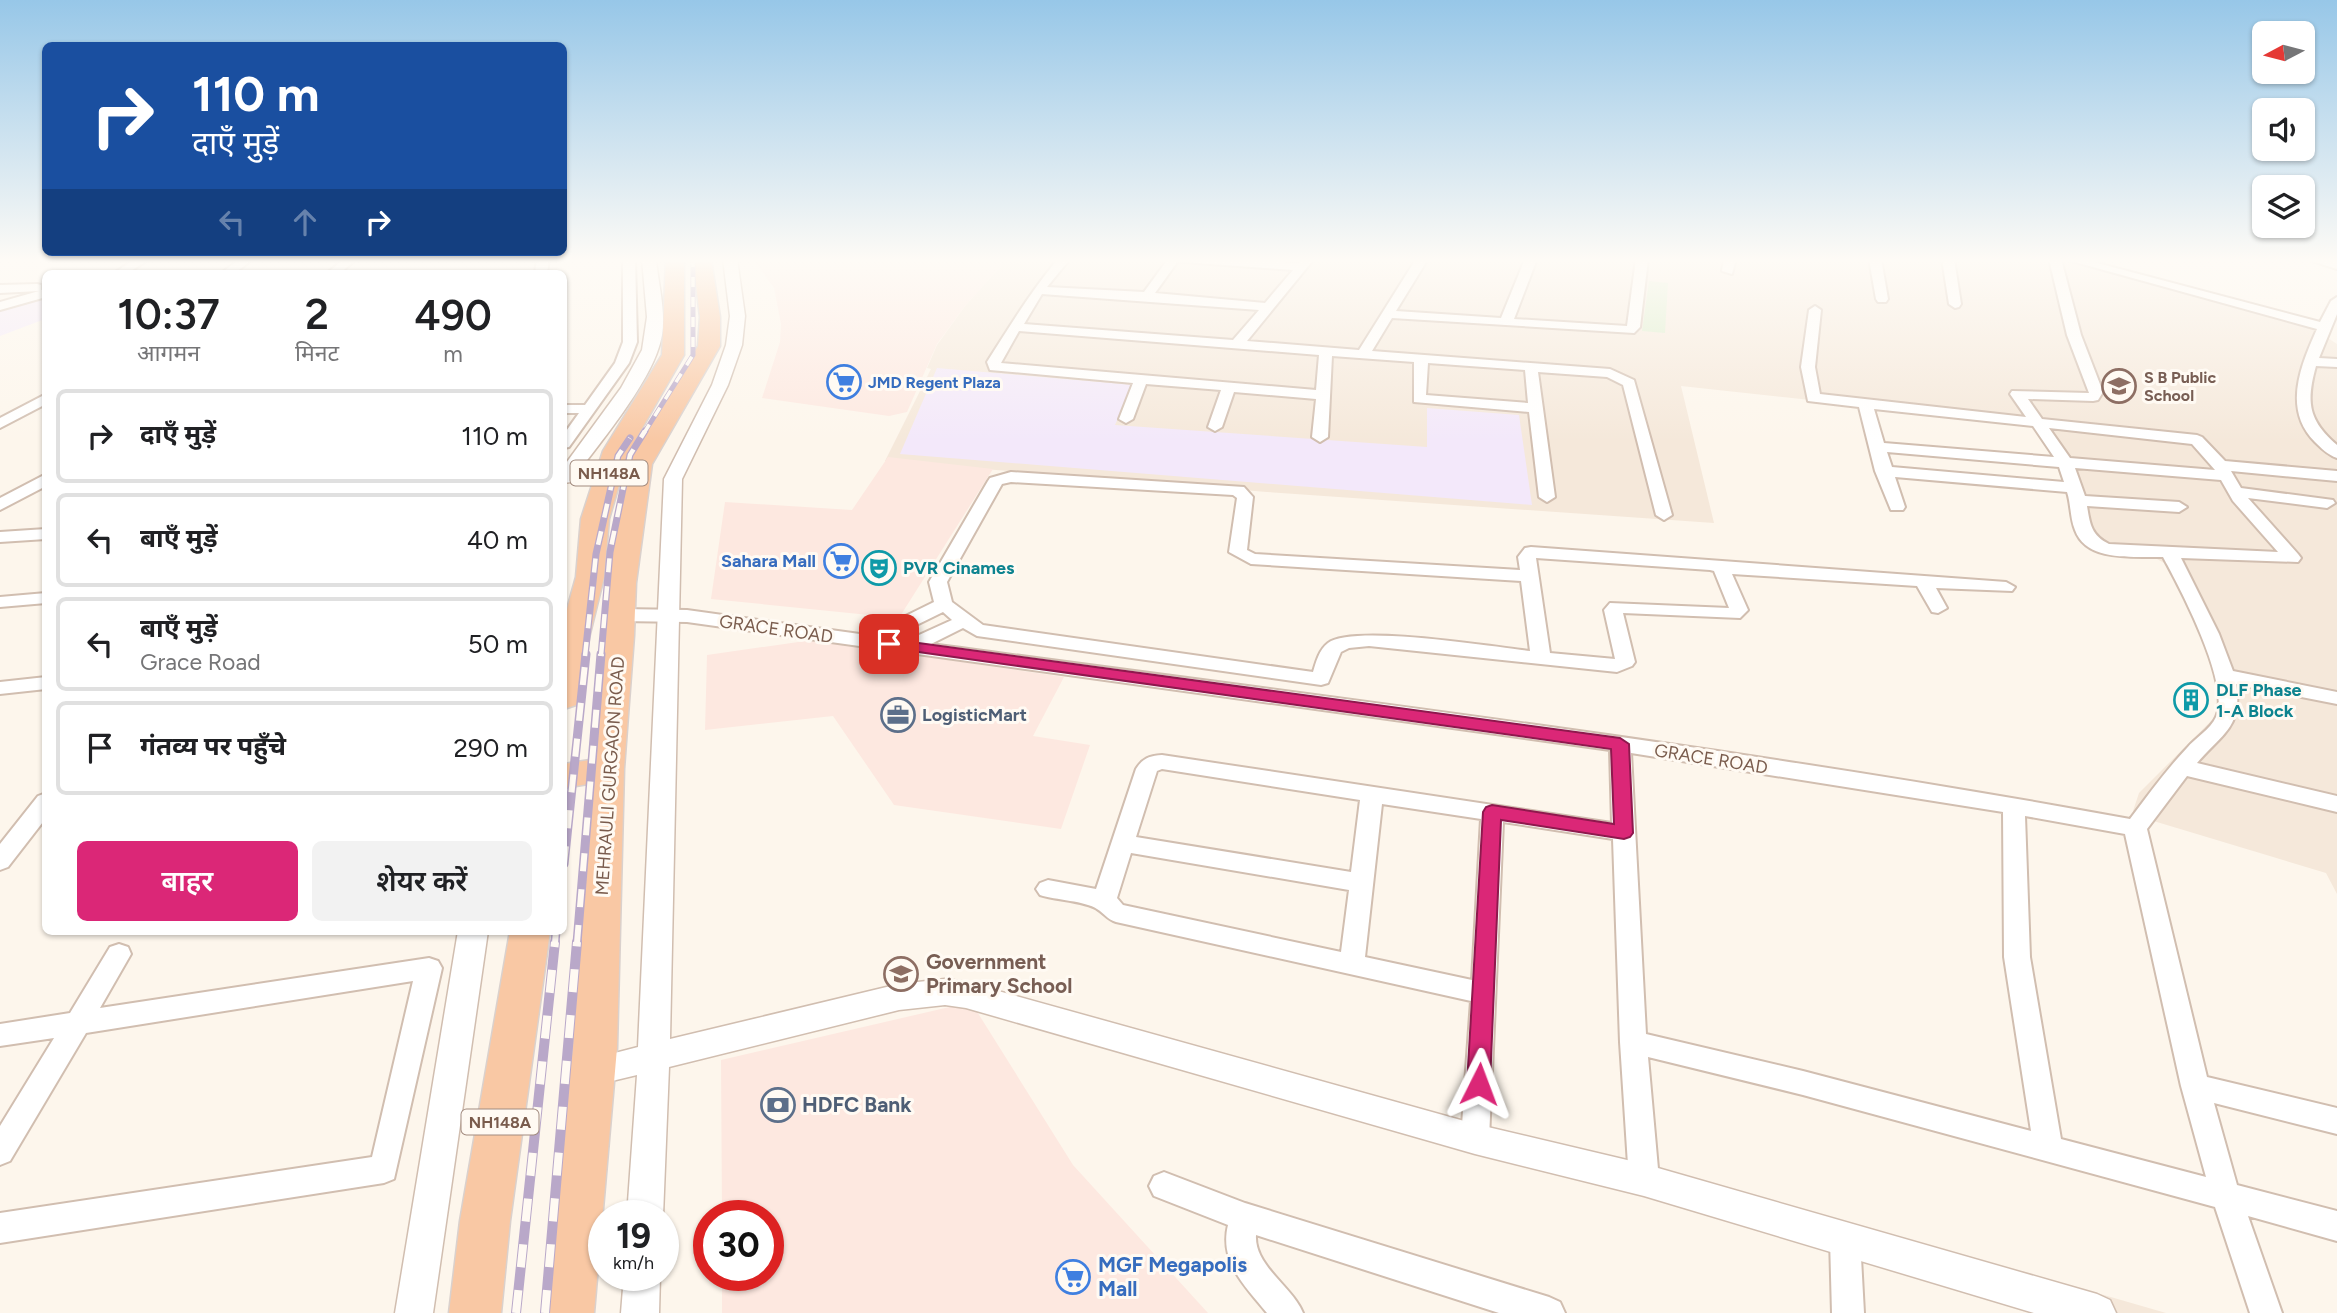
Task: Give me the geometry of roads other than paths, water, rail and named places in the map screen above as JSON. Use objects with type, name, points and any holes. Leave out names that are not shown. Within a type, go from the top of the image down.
[{"type":"highway","name":"NH148A","points":[[567,661],[590,578],[595,519],[616,451],[673,355],[674,320]]},
{"type":"highway","name":"MEHRAULI GURGAON ROAD","points":[[568,1313],[595,1048],[606,769],[621,583],[639,464],[709,346],[710,320]]},
{"type":"highway","points":[[567,776],[606,769]]},
{"type":"highway","name":"NH148A","points":[[475,1313],[485,1221],[529,935]]},
{"type":"street","points":[[567,440],[622,363],[630,342],[630,320]]},
{"type":"street","points":[[567,474],[634,379],[649,353],[654,334],[653,320]]},
{"type":"street","points":[[646,1200],[654,1055],[666,614],[673,480],[682,453],[717,394],[730,360],[737,320]]},
{"type":"street","points":[[1019,320],[994,362],[995,367],[1323,394]]},
{"type":"street","points":[[1237,344],[1257,320]]},
{"type":"street","points":[[1363,354],[1384,320]]},
{"type":"street","points":[[1470,320],[1629,330],[1634,327],[1635,320]]},
{"type":"street","points":[[1814,320],[1808,367],[1811,397],[1865,405],[2038,423],[2197,440],[2223,471],[2235,492],[2292,558],[2098,547],[2083,530],[2077,494],[2066,463],[2038,423],[2017,394],[2094,397],[2096,393],[2070,320]]},
{"type":"street","points":[[2285,320],[2322,331],[2333,344]]},
{"type":"street","points":[[2327,320],[2306,377],[2305,414],[2317,435],[2337,453]]},
{"type":"street","points":[[1015,327],[1609,373],[1629,383],[1664,515]]},
{"type":"street","points":[[1321,437],[1326,351]]},
{"type":"street","points":[[1421,358],[1419,399],[1536,408]]},
{"type":"street","points":[[2310,361],[2337,363]]},
{"type":"street","points":[[1531,366],[1547,497]]},
{"type":"street","points":[[1125,419],[1141,379]]},
{"type":"street","points":[[1215,427],[1230,387]]},
{"type":"street","points":[[0,424],[42,401]]},
{"type":"street","points":[[1865,405],[1880,447],[1883,471],[1897,508]]},
{"type":"street","points":[[567,409],[589,409]]},
{"type":"street","points":[[27,410],[42,410]]},
{"type":"street","points":[[1880,447],[2066,463],[2337,476]]},
{"type":"street","points":[[1883,471],[2179,507]]},
{"type":"street","points":[[1531,576],[1251,559],[1238,552],[1245,497],[1238,491],[1011,477],[996,481],[939,580],[944,604],[964,621],[984,631],[1321,679],[1327,653],[1334,645],[1369,640],[1623,665],[1625,662],[1613,610],[1616,607],[1738,613],[1721,568]]},
{"type":"street","points":[[0,505],[42,482]]},
{"type":"street","points":[[2235,492],[2327,503]]},
{"type":"street","points":[[0,537],[42,534]]},
{"type":"street","points":[[1541,658],[1527,555],[1535,552],[1711,565],[1721,568],[2006,587]]},
{"type":"street","points":[[2169,552],[2187,586],[2225,676],[2229,700],[2226,717],[2182,766],[2135,828],[2195,1086],[2225,1194],[2266,1313]]},
{"type":"street","points":[[1924,582],[1938,608]]},
{"type":"street","points":[[0,602],[42,598]]},
{"type":"street","points":[[868,642],[944,604]]},
{"type":"street","name":"GRACE ROAD","points":[[620,615],[666,614],[1620,744],[1752,767],[2014,805],[2135,828]]},
{"type":"street","points":[[909,647],[964,621]]},
{"type":"street","points":[[2225,676],[2337,698]]},
{"type":"street","points":[[0,688],[42,683]]},
{"type":"street","points":[[1620,744],[1633,1042],[1644,1180]]},
{"type":"street","points":[[1104,900],[1147,769],[1144,761],[1624,833]]},
{"type":"street","points":[[2182,766],[2337,804]]},
{"type":"street","points":[[1352,964],[1372,794]]},
{"type":"street","points":[[2014,805],[2017,957],[2048,1148]]},
{"type":"street","points":[[0,861],[42,806]]},
{"type":"street","points":[[1475,1139],[1492,812]]},
{"type":"street","points":[[1122,843],[1362,883]]},
{"type":"street","points":[[1048,889],[1104,900],[1116,913],[1484,993]]},
{"type":"street","points":[[414,1313],[471,935]]},
{"type":"street","points":[[0,1152],[119,954]]},
{"type":"street","points":[[0,1035],[429,968],[384,1169],[0,1228]]},
{"type":"street","points":[[591,1072],[899,997],[945,992],[974,997],[1475,1139],[1644,1180],[1845,1239],[2034,1305],[2097,1313]]},
{"type":"street","points":[[1633,1042],[1803,1083],[2337,1226]]},
{"type":"street","points":[[2195,1086],[2337,1121]]},
{"type":"street","points":[[1164,1186],[1245,1217],[1535,1311]]},
{"type":"street","points":[[1245,1217],[1240,1238],[1243,1259],[1287,1313]]},
{"type":"street","points":[[1845,1239],[1848,1313]]},
{"type":"street","points":[[640,1313],[641,1291]]},
{"type":"railway","points":[[644,433],[693,355],[693,320]]},
{"type":"railway","points":[[601,656],[610,552],[630,455],[645,431]]},
{"type":"railway","points":[[585,656],[596,554],[618,456],[630,438]]},
{"type":"railway","points":[[567,835],[586,654]]},
{"type":"railway","points":[[577,943],[601,654]]},
{"type":"railway","points":[[555,943],[556,935]]},
{"type":"railway","points":[[516,1313],[555,942]]},
{"type":"railway","points":[[545,1313],[577,942]]},
{"type":"place","name":"JMD Regent Plaza","points":[[844,382]]},
{"type":"place","name":"S B Public School","points":[[2119,386]]},
{"type":"place","name":"Sahara Mall","points":[[841,561]]},
{"type":"place","name":"PVR Cinames","points":[[879,568]]},
{"type":"place","name":"DLF Phase 1-A Block","points":[[2191,700]]},
{"type":"place","name":"LogisticMart","points":[[898,715]]},
{"type":"place","name":"Government Primary School","points":[[901,974]]},
{"type":"place","name":"HDFC Bank","points":[[778,1105]]},
{"type":"place","name":"MGF Megapolis Mall","points":[[1073,1277]]}]
